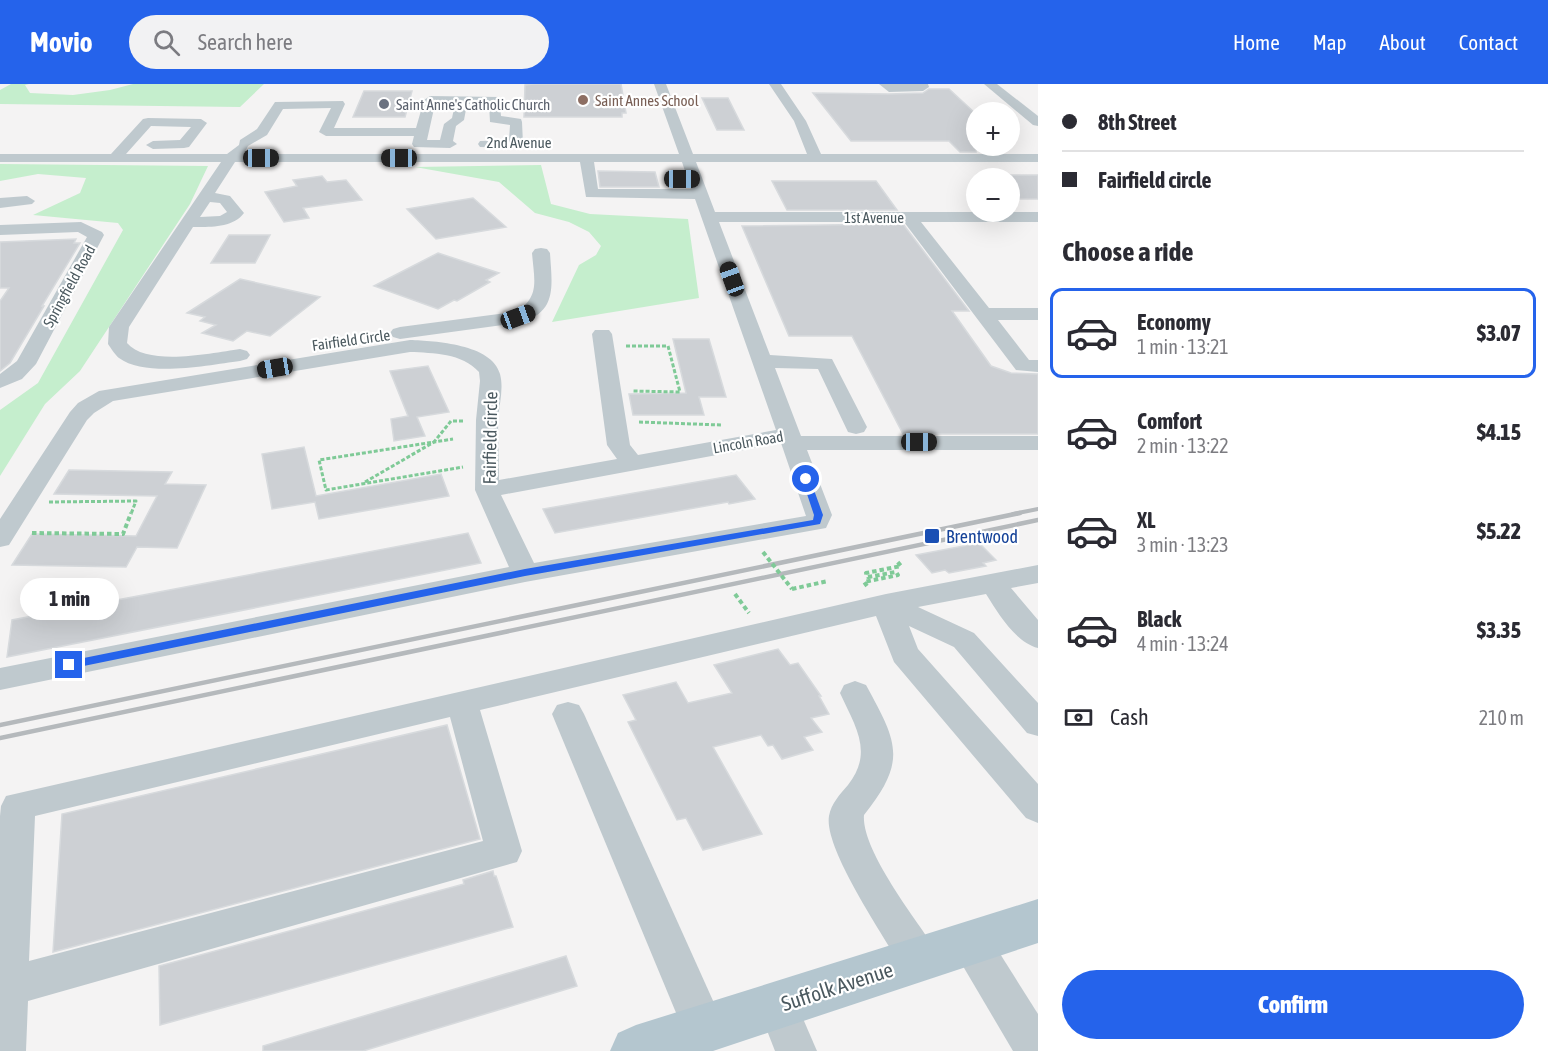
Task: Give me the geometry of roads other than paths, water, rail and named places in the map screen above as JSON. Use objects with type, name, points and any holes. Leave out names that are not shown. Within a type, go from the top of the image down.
[{"type":"main road","name":"Suffolk Avenue","points":[[636,1051],[1038,921]]},
{"type":"street","points":[[421,138],[434,84]]},
{"type":"street","name":"Lincoln Road","points":[[487,490],[632,463],[792,438],[660,84]]},
{"type":"street","points":[[775,84],[800,120],[815,157]]},
{"type":"street","points":[[885,84],[889,88],[925,89]]},
{"type":"street","points":[[990,84],[1038,122]]},
{"type":"street","points":[[314,143],[421,138],[455,147],[516,144],[516,122],[510,119],[495,119],[495,100],[430,100]]},
{"type":"street","points":[[455,147],[450,124],[458,120],[462,100]]},
{"type":"street","name":"Fairfield Circle","points":[[421,138],[326,132],[339,104],[279,105],[262,132],[245,143],[240,152],[231,158],[119,327],[116,339],[119,348],[145,360],[189,362],[518,317],[531,312],[542,300],[541,253]]},
{"type":"street","points":[[115,158],[148,122],[201,123],[184,144],[127,145]]},
{"type":"street","points":[[245,143],[268,143]]},
{"type":"street","name":"2nd Avenue","points":[[0,158],[231,158],[455,147],[586,158],[1038,158]]},
{"type":"street","points":[[586,158],[591,194],[672,184],[698,186]]},
{"type":"street","points":[[190,222],[232,218],[236,213],[225,199],[207,197]]},
{"type":"street","points":[[0,203],[27,201]]},
{"type":"street","name":"1st Avenue","points":[[710,217],[1038,217]]},
{"type":"street","points":[[909,217],[1023,366],[1038,366]]},
{"type":"street","name":"Springfield Road","points":[[0,230],[81,227],[96,235],[26,364],[15,375],[0,382]]},
{"type":"street","points":[[983,314],[1038,314]]},
{"type":"street","points":[[603,340],[619,445],[632,463]]},
{"type":"street","name":"Fairfield circle","points":[[11,536],[78,417],[97,401],[117,393],[410,346],[439,347],[466,354],[483,364],[489,371],[491,381],[487,420],[487,490],[525,573]]},
{"type":"street","points":[[762,361],[825,363],[856,427]]},
{"type":"street","points":[[0,679],[525,573],[817,522],[819,515],[792,438],[1038,443]]},
{"type":"street","points":[[5,1051],[4,988],[9,808],[462,703],[877,595],[993,583],[1038,574]]},
{"type":"street","points":[[993,583],[1008,606],[1038,638]]},
{"type":"street","points":[[877,595],[964,640],[1038,724]]},
{"type":"street","points":[[877,595],[905,654],[1038,808]]},
{"type":"street","points":[[855,693],[878,741],[880,758],[874,776],[847,810],[846,820],[852,847],[920,960]]},
{"type":"street","points":[[4,988],[504,851],[462,703]]},
{"type":"street","points":[[568,714],[704,1029]]},
{"type":"street","points":[[971,943],[1037,1051]]},
{"type":"street","points":[[777,1005],[796,1051]]},
{"type":"railway","points":[[1013,514],[1038,509]]},
{"type":"railway","points":[[0,725],[1020,513]]},
{"type":"railway","points":[[0,738],[1038,520]]},
{"type":"place","name":"Saint Annes School","points":[[583,100]]},
{"type":"place","name":"Saint Anne's Catholic Church","points":[[384,104]]},
{"type":"place","name":"Brentwood","points":[[932,536]]}]
